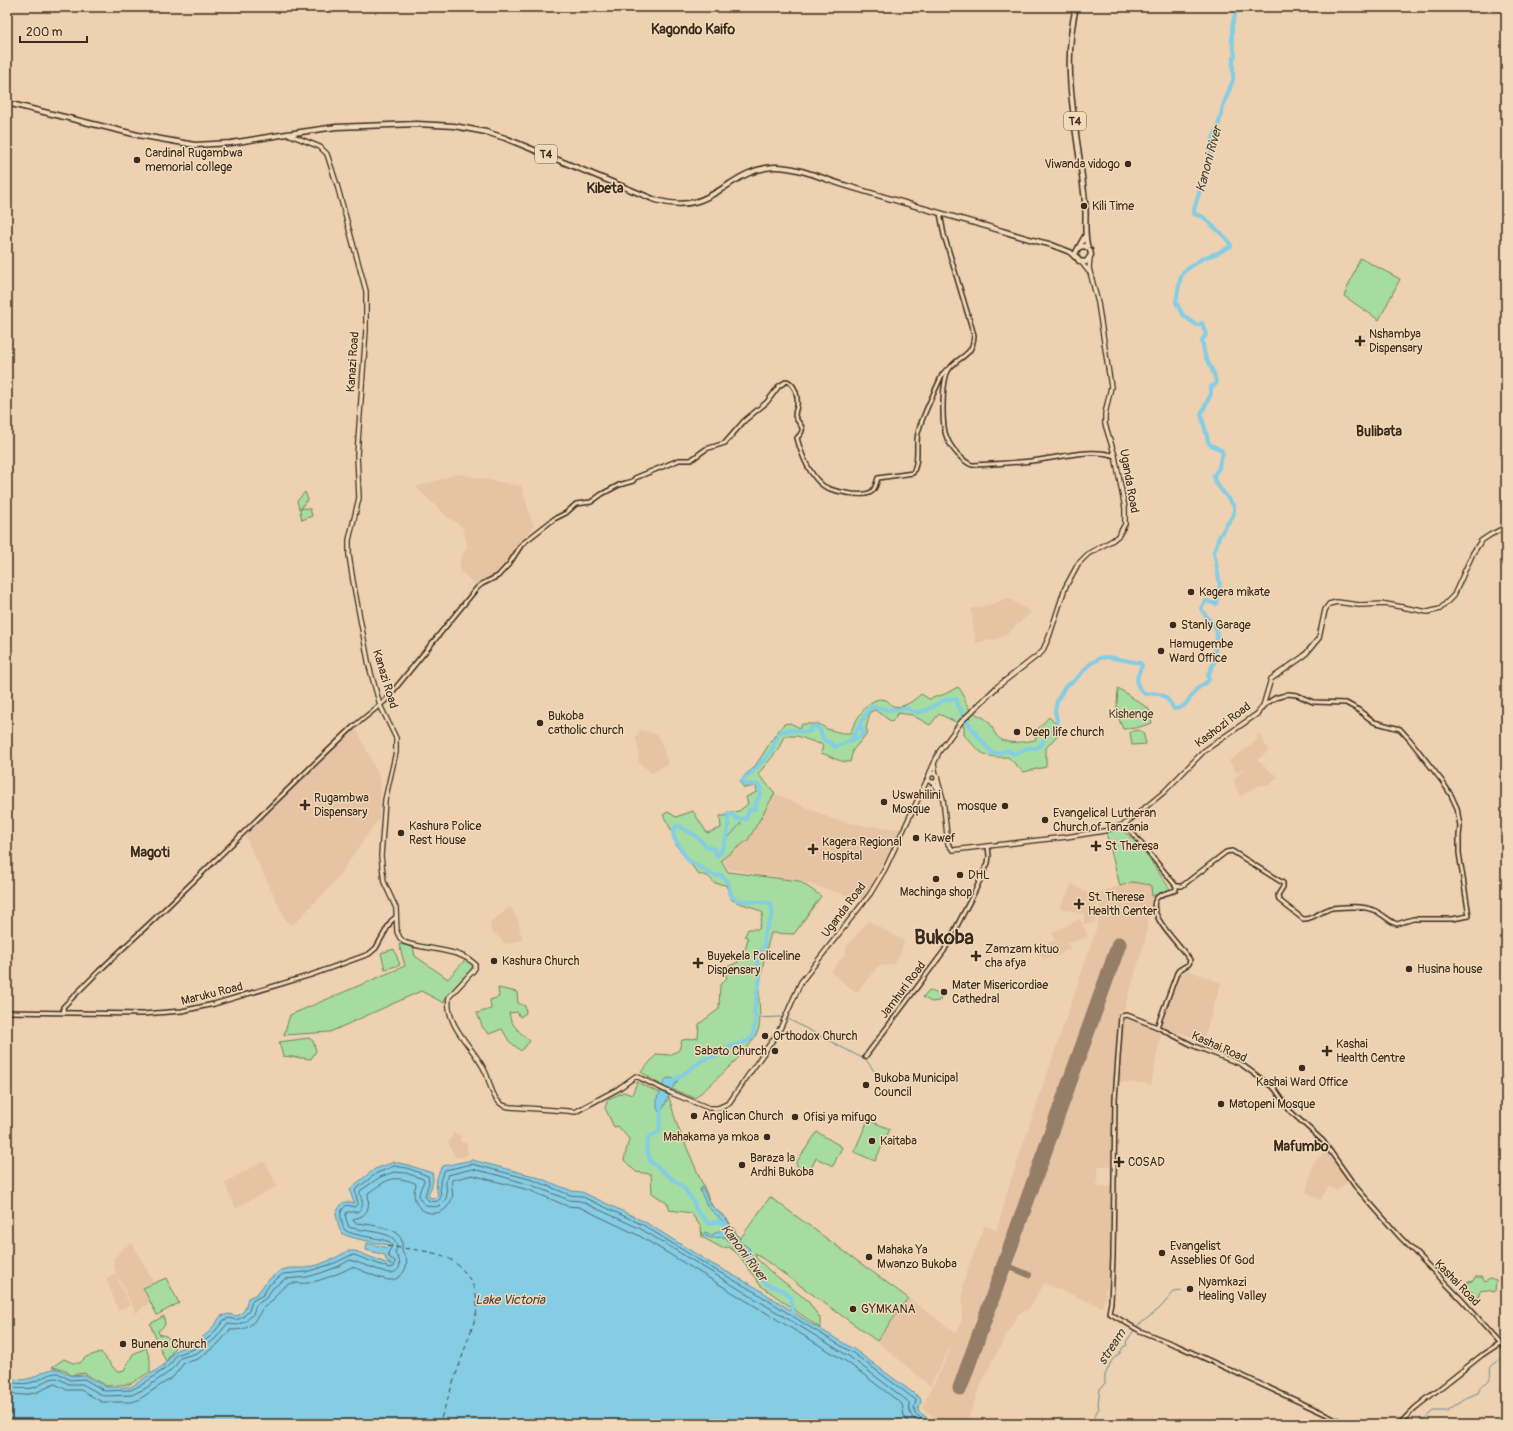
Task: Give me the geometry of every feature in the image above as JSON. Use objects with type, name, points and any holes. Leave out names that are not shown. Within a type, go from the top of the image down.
[{"type":"highway","name":"T4","points":[[1076,7],[1070,33],[1069,62],[1086,203],[1085,236],[1091,253],[1090,258]]},
{"type":"highway","name":"T4","points":[[7,103],[138,135],[195,145],[231,143],[287,134],[361,126],[417,124],[454,126],[486,132],[504,138],[662,202],[683,204],[698,201],[716,193],[750,172],[775,167],[797,169],[845,185],[1065,250],[1070,252],[1081,262]]},
{"type":"highway","name":"T4","points":[[1075,257],[1078,247],[1085,236]]},
{"type":"highway","name":"T4","points":[[1065,250],[1078,247],[1088,248]]},
{"type":"highway","points":[[1081,262],[1086,262],[1090,258]]},
{"type":"main road","name":"Kanazi Road","points":[[287,134],[320,147],[327,154],[366,291],[366,330],[357,454],[359,498],[349,540],[353,581],[367,656],[380,705],[394,731],[397,744],[385,800],[381,856],[384,882],[396,908],[397,932],[404,942],[461,956],[475,964],[473,971],[449,997],[450,1011],[457,1030],[485,1071],[491,1091],[501,1105],[575,1112],[618,1089],[635,1077],[640,1078]]},
{"type":"main road","name":"Uganda Road","points":[[640,1078],[671,1093],[709,1108],[724,1106],[732,1100],[772,1043],[785,1019],[791,1002],[801,982],[870,894],[885,869],[939,752],[961,722],[973,710],[998,686],[1042,652],[1065,588],[1078,564],[1088,554],[1113,540],[1121,533],[1125,524],[1125,513],[1115,456],[1104,420],[1111,387],[1098,303],[1088,266],[1090,258]]},
{"type":"main road","name":"Uganda Road","points":[[1081,262],[1090,275]]},
{"type":"main road","name":"Kashozi Road","points":[[936,777],[943,797],[948,844],[953,850],[1093,833],[1125,824],[1164,792],[1204,751],[1257,714],[1263,706],[1271,679],[1304,656],[1319,638],[1325,610],[1329,604],[1337,602],[1359,605],[1386,604],[1428,612],[1440,609],[1454,595],[1473,553],[1481,541],[1494,532],[1506,528]]},
{"type":"main road","points":[[925,784],[932,782],[936,777],[934,763]]},
{"type":"main road","points":[[929,776],[932,774],[936,777]]},
{"type":"main road","name":"Kashozi Road","points":[[929,776],[943,797]]},
{"type":"street","points":[[58,1012],[312,766],[391,694],[480,585],[493,579],[502,572],[522,544],[556,517],[566,513],[575,504],[591,502],[619,485],[633,481],[635,478],[679,460],[692,460],[706,449],[725,442],[744,421],[767,402],[779,386],[787,381],[791,383],[796,392],[797,402],[795,414],[802,428],[802,432],[797,438],[802,455],[822,486],[846,493],[865,495],[873,491],[877,479],[913,473],[918,462],[916,443],[920,426],[942,375],[971,350],[974,341],[974,335],[944,235],[940,213]]},
{"type":"street","points":[[949,370],[944,390],[945,434],[949,443],[966,463],[975,465],[1097,453],[1115,456]]},
{"type":"street","points":[[1176,886],[1182,886],[1226,852],[1232,851],[1283,883],[1283,887],[1278,895],[1279,900],[1286,907],[1305,919],[1334,908],[1362,908],[1373,910],[1397,924],[1413,919],[1452,919],[1469,916],[1459,852],[1459,812],[1451,795],[1400,729],[1374,722],[1352,706],[1342,702],[1314,702],[1292,694],[1275,698],[1263,706]]},
{"type":"street","points":[[1125,824],[1176,886]]},
{"type":"street","name":"Jamhuri Road","points":[[865,1057],[901,1007],[924,979],[947,945],[988,863],[988,846]]},
{"type":"street","points":[[1157,1027],[1177,973],[1190,962],[1188,957],[1161,923],[1154,903],[1156,898],[1176,890],[1176,886]]},
{"type":"street","name":"Maruku Road","points":[[7,1012],[143,1014],[194,1009],[312,976],[369,954],[376,948],[391,921],[396,917]]},
{"type":"street","points":[[64,1007],[64,1012]]},
{"type":"street","name":"Kashai Road","points":[[1347,1424],[1262,1384],[1135,1328],[1109,1313],[1111,1302],[1113,1257],[1114,1099],[1121,1016],[1127,1014],[1194,1046],[1241,1064],[1275,1089],[1290,1111],[1323,1141],[1355,1186],[1400,1237],[1460,1298],[1506,1349]]},
{"type":"street","points":[[1399,1424],[1420,1404],[1482,1355],[1500,1343]]},
{"type":"shaded area","name":"Nshambya Dispensary","points":[[1364,335],[1366,345],[1356,347],[1353,338]]},
{"type":"shaded area","points":[[457,474],[521,486],[534,527],[520,541],[510,560],[495,575],[482,581],[478,587],[460,571],[460,560],[468,546],[462,527],[448,517],[416,487]]},
{"type":"shaded area","points":[[1008,598],[1031,612],[1007,634],[997,639],[976,643],[971,609],[993,604]]},
{"type":"shaded area","points":[[356,728],[381,781],[379,818],[333,884],[293,925],[287,922],[245,836]]},
{"type":"shaded area","points":[[640,730],[658,735],[668,763],[652,773],[638,762],[639,750],[636,738]]},
{"type":"shaded area","points":[[1256,734],[1260,734],[1261,740],[1268,748],[1267,752],[1257,760],[1278,777],[1269,785],[1260,785],[1240,796],[1233,780],[1246,767],[1239,772],[1236,772],[1229,761],[1258,739]]},
{"type":"shaded area","name":"Kagera Regional Hospital","points":[[776,794],[832,819],[865,826],[901,829],[863,900],[799,881],[729,869],[723,859],[748,840]]},
{"type":"shaded area","points":[[1132,882],[1151,885],[1153,916],[1148,918],[1145,941],[1123,1012],[1118,1010],[1112,1104],[1112,1164],[1111,1166],[1098,1166],[1097,1186],[1111,1187],[1110,1271],[1107,1288],[1104,1291],[1106,1293],[1102,1307],[1044,1283],[1029,1309],[1018,1314],[1005,1337],[983,1379],[966,1424],[943,1424],[922,1408],[947,1357],[962,1320],[963,1286],[968,1268],[985,1226],[997,1230],[1008,1189],[1095,933],[1101,910],[1097,893]]},
{"type":"shaded area","name":"St. Therese Health Center","points":[[1072,884],[1096,899],[1097,910],[1095,923],[1084,924],[1084,914],[1060,908]]},
{"type":"shaded area","points":[[510,907],[518,920],[522,940],[506,944],[491,930],[490,923]]},
{"type":"shaded area","points":[[1080,919],[1088,937],[1065,944],[1069,945],[1070,948],[1058,956],[1043,959],[1036,950],[1052,941],[1062,945],[1055,941],[1052,933]]},
{"type":"shaded area","points":[[868,921],[904,941],[901,952],[894,964],[878,966],[856,993],[831,972],[845,954],[847,947]]},
{"type":"shaded area","points":[[1185,969],[1221,983],[1203,1040],[1160,1027],[1181,971]]},
{"type":"shaded area","points":[[1122,1017],[1161,1033],[1151,1085],[1143,1083],[1118,1082]]},
{"type":"shaded area","points":[[453,1133],[460,1135],[460,1141],[466,1143],[468,1155],[456,1158],[448,1142],[451,1140]]},
{"type":"shaded area","points":[[1327,1150],[1348,1181],[1337,1191],[1329,1186],[1320,1200],[1306,1192],[1314,1162]]},
{"type":"shaded area","points":[[262,1162],[265,1162],[277,1186],[236,1208],[224,1183]]},
{"type":"shaded area","points":[[132,1243],[153,1282],[142,1288],[149,1303],[136,1313],[116,1273],[113,1260],[122,1249]]},
{"type":"shaded area","points":[[115,1274],[130,1305],[118,1310],[106,1278]]},
{"type":"shaded area","points":[[908,1298],[957,1334],[930,1386],[877,1341]]},
{"type":"green space","points":[[1360,258],[1400,279],[1379,320],[1344,296]]},
{"type":"green space","points":[[305,492],[308,500],[304,503],[302,508],[299,509],[297,501]]},
{"type":"green space","points":[[302,508],[310,509],[312,516],[302,520],[300,511]]},
{"type":"green space","points":[[958,687],[962,692],[970,710],[988,721],[996,735],[1004,741],[1025,742],[1035,740],[1038,729],[1049,717],[1062,730],[1046,748],[1046,767],[1023,772],[1008,757],[993,757],[987,755],[974,746],[964,735],[964,726],[939,714],[930,725],[912,715],[898,713],[892,722],[875,710],[870,712],[866,729],[868,732],[853,750],[850,762],[838,760],[821,753],[823,745],[797,736],[784,736],[778,750],[758,774],[775,793],[748,840],[721,860],[728,872],[799,881],[821,896],[794,934],[771,933],[760,980],[759,1027],[750,1045],[732,1065],[695,1098],[671,1089],[668,1094],[677,1125],[712,1206],[727,1219],[740,1239],[770,1197],[908,1298],[877,1341],[755,1253],[756,1258],[771,1272],[807,1300],[820,1318],[820,1328],[760,1285],[739,1255],[729,1247],[722,1248],[702,1237],[701,1227],[691,1213],[670,1210],[668,1204],[652,1193],[651,1174],[636,1172],[624,1160],[629,1139],[618,1126],[614,1127],[605,1108],[608,1099],[624,1092],[632,1095],[637,1082],[660,1093],[662,1086],[641,1072],[657,1054],[670,1055],[679,1050],[682,1040],[698,1038],[699,1024],[719,1009],[720,985],[727,978],[723,969],[738,962],[746,947],[748,938],[745,936],[748,929],[759,929],[763,913],[752,907],[732,900],[726,885],[714,883],[708,876],[699,875],[676,845],[672,831],[663,815],[668,812],[676,817],[693,811],[707,833],[721,828],[720,816],[725,816],[727,813],[739,811],[748,804],[746,797],[757,792],[756,786],[744,788],[740,782],[743,777],[755,766],[784,724],[790,723],[800,728],[802,724],[819,724],[827,729],[842,733],[850,733],[859,716],[868,705],[874,701],[880,699],[886,700],[893,706],[897,707],[905,705],[921,694],[929,699],[945,694]]},
{"type":"green space","name":"Kishenge","points":[[1118,688],[1149,709],[1152,723],[1136,728],[1123,729],[1120,723],[1117,705]]},
{"type":"green space","name":"Kishenge","points":[[1138,730],[1143,732],[1146,744],[1132,745],[1130,732]]},
{"type":"green space","points":[[1121,829],[1142,849],[1170,889],[1152,896],[1151,885],[1132,882],[1120,886],[1106,832]]},
{"type":"green space","points":[[399,944],[413,947],[415,956],[448,979],[465,960],[473,963],[474,966],[445,998],[444,1003],[421,991],[330,1032],[284,1035],[290,1015],[405,966]]},
{"type":"green space","points":[[394,949],[400,965],[385,969],[381,953]]},
{"type":"green space","points":[[498,988],[517,992],[518,1003],[525,1006],[526,1013],[520,1017],[517,1012],[509,1013],[512,1022],[519,1032],[530,1041],[521,1051],[509,1041],[502,1029],[489,1034],[483,1028],[477,1013],[491,1009],[490,1000],[499,997]]},
{"type":"green space","points":[[929,990],[941,995],[942,997],[939,1001],[931,1002],[923,997]]},
{"type":"green space","points":[[309,1038],[313,1041],[316,1051],[311,1059],[283,1056],[279,1042]]},
{"type":"green space","name":"Kaitaba","points":[[868,1120],[890,1129],[875,1161],[854,1152]]},
{"type":"green space","points":[[817,1132],[842,1147],[833,1166],[816,1158],[809,1173],[798,1167],[796,1163]]},
{"type":"green space","points":[[1475,1277],[1482,1277],[1485,1282],[1490,1279],[1496,1281],[1495,1292],[1486,1290],[1480,1291],[1477,1303],[1474,1304],[1469,1298],[1472,1291],[1468,1292],[1466,1286],[1468,1282],[1473,1281]]},
{"type":"green space","points":[[166,1278],[179,1303],[157,1315],[143,1288]]},
{"type":"green space","points":[[164,1316],[165,1325],[158,1331],[159,1334],[166,1336],[176,1345],[166,1362],[150,1324]]},
{"type":"green space","points":[[146,1348],[150,1359],[150,1372],[130,1384],[107,1386],[84,1373],[71,1375],[63,1369],[52,1367],[64,1359],[73,1363],[80,1363],[86,1357],[101,1352],[117,1372],[124,1370],[133,1354]]},
{"type":"water","points":[[667,1078],[677,1079],[678,1081],[672,1088],[660,1114],[657,1108],[657,1097]]},
{"type":"water","name":"Lake Victoria","points":[[472,1160],[534,1176],[572,1191],[582,1192],[645,1222],[712,1264],[757,1288],[810,1323],[855,1350],[920,1398],[921,1402],[918,1411],[935,1424],[7,1424],[7,1378],[22,1380],[32,1378],[52,1369],[59,1369],[71,1376],[84,1375],[106,1387],[131,1387],[164,1365],[173,1352],[181,1348],[191,1346],[209,1332],[221,1316],[229,1314],[236,1316],[241,1314],[245,1309],[248,1298],[257,1294],[267,1281],[281,1270],[290,1268],[305,1268],[318,1265],[348,1251],[355,1251],[391,1265],[391,1263],[386,1260],[385,1255],[366,1250],[367,1243],[387,1248],[388,1245],[355,1238],[341,1232],[336,1213],[343,1203],[354,1203],[350,1191],[352,1187],[375,1169],[394,1162],[432,1173],[433,1182],[428,1195],[431,1198],[437,1197],[437,1180],[443,1166]]},
{"type":"water","points":[[702,1187],[710,1204],[727,1220],[740,1242],[749,1248],[753,1260],[745,1257],[742,1250],[731,1244],[725,1237],[711,1238],[703,1235],[705,1232],[712,1235],[721,1230],[726,1224],[707,1206],[700,1190]]},
{"type":"waterway","name":"Kanoni River","points":[[674,1081],[704,1059],[719,1055],[728,1047],[748,1041],[753,1036],[756,1018],[754,1012],[760,978],[756,958],[764,948],[765,932],[773,914],[770,903],[736,900],[731,895],[728,882],[721,875],[716,876],[709,873],[688,860],[674,838],[673,832],[676,826],[679,826],[696,836],[707,847],[714,849],[717,856],[720,853],[726,838],[728,814],[731,814],[737,819],[746,819],[749,810],[756,808],[760,787],[759,785],[744,784],[742,780],[749,775],[769,754],[779,733],[788,730],[809,732],[812,727],[816,726],[820,730],[824,740],[831,743],[835,747],[860,737],[864,732],[859,726],[870,708],[875,707],[888,710],[907,708],[920,712],[943,701],[956,699],[966,720],[992,753],[999,753],[1007,750],[1014,754],[1028,748],[1036,748],[1041,745],[1046,737],[1057,726],[1055,711],[1057,701],[1065,687],[1076,679],[1090,664],[1100,658],[1107,657],[1140,663],[1142,665],[1137,684],[1141,691],[1145,694],[1155,693],[1163,696],[1169,701],[1174,709],[1182,707],[1196,690],[1209,680],[1208,675],[1215,661],[1214,653],[1217,642],[1217,634],[1215,626],[1204,614],[1201,608],[1206,601],[1216,604],[1220,585],[1214,552],[1219,537],[1233,516],[1234,506],[1215,482],[1214,475],[1219,468],[1223,454],[1221,450],[1209,444],[1201,414],[1211,394],[1211,387],[1216,384],[1214,373],[1205,356],[1202,340],[1206,335],[1202,323],[1197,325],[1184,316],[1176,302],[1183,272],[1203,258],[1218,253],[1231,246],[1228,240],[1203,217],[1194,214],[1194,210],[1204,176],[1210,164],[1212,141],[1233,80],[1233,60],[1235,55],[1232,40],[1232,26],[1237,7]]},
{"type":"waterway","points":[[852,737],[860,726]]},
{"type":"waterway","points":[[723,844],[741,823]]},
{"type":"waterway","points":[[756,1018],[780,1017],[788,1019],[866,1060],[878,1076]]},
{"type":"waterway","name":"Kanoni River","points":[[661,1109],[659,1132],[649,1137],[646,1148],[651,1162],[684,1188],[694,1202],[696,1210],[709,1224],[719,1221],[725,1225],[726,1230]]},
{"type":"waterway","name":"Kanoni River","points":[[750,1257],[753,1260],[755,1270],[766,1284],[784,1291],[791,1298],[793,1314]]},
{"type":"waterway","points":[[1136,1327],[1159,1309],[1174,1292],[1182,1291]]},
{"type":"waterway","name":"stream","points":[[1101,1424],[1095,1421],[1099,1408],[1098,1404],[1100,1389],[1105,1383],[1105,1375],[1112,1360],[1120,1353],[1123,1347],[1127,1345],[1126,1342],[1134,1330]]},
{"type":"waterway","name":"stream","points":[[1416,1424],[1433,1411],[1447,1411],[1467,1397],[1478,1393],[1482,1386],[1489,1380],[1491,1373],[1490,1368],[1493,1364],[1506,1355]]},
{"type":"waterway","points":[[1064,1419],[1070,1424]]},
{"type":"ferry route","points":[[387,1246],[425,1251],[446,1257],[464,1271],[475,1292],[477,1307],[474,1322],[439,1424]]},
{"type":"taxiway","points":[[1008,1266],[1029,1275]]},
{"type":"runway","points":[[960,1388],[1119,944]]},
{"type":"place","name":"Cardinal Rugambwa memorial college","points":[[137,160]]},
{"type":"place","name":"Viwanda vidogo","points":[[1128,164]]},
{"type":"place","name":"Kili Time","points":[[1084,206]]},
{"type":"place","name":"Nshambya Dispensary","points":[[1360,341]]},
{"type":"place","name":"Kagera mikate","points":[[1191,592]]},
{"type":"place","name":"Stanly Garage","points":[[1173,625]]},
{"type":"place","name":"Hamugembe Ward Office","points":[[1161,651]]},
{"type":"place","name":"Bukoba catholic church","points":[[540,723]]},
{"type":"place","name":"Deep life church","points":[[1017,732]]},
{"type":"place","name":"Uswahilini Mosque","points":[[884,802]]},
{"type":"place","name":"Rugambwa Dispensary","points":[[305,805]]},
{"type":"place","name":"mosque","points":[[1005,806]]},
{"type":"place","name":"Evangelical Lutheran Church of Tanzania","points":[[1045,820]]},
{"type":"place","name":"Kashura Police Rest House","points":[[401,833]]},
{"type":"place","name":"Kawef","points":[[916,838]]},
{"type":"place","name":"St Theresa","points":[[1096,846]]},
{"type":"place","name":"Kagera Regional Hospital","points":[[813,849]]},
{"type":"place","name":"DHL","points":[[960,875]]},
{"type":"place","name":"Machinga shop","points":[[936,879]]},
{"type":"place","name":"St. Therese Health Center","points":[[1079,904]]},
{"type":"place","name":"Zamzam kituo cha afya","points":[[976,956]]},
{"type":"place","name":"Kashura Church","points":[[494,961]]},
{"type":"place","name":"Buyekela Policeline Dispensary","points":[[698,963]]},
{"type":"place","name":"Husina house","points":[[1409,969]]},
{"type":"place","name":"Mater Misericordiae Cathedral","points":[[944,992]]},
{"type":"place","name":"Orthodox Church","points":[[765,1036]]},
{"type":"place","name":"Sabato Church","points":[[775,1051]]},
{"type":"place","name":"Kashai Health Centre","points":[[1327,1051]]},
{"type":"place","name":"Kashai Ward Office","points":[[1302,1068]]},
{"type":"place","name":"Bukoba Municipal Council","points":[[866,1085]]},
{"type":"place","name":"Matopeni Mosque","points":[[1221,1104]]},
{"type":"place","name":"Anglican Church","points":[[694,1116]]},
{"type":"place","name":"Ofisi ya mifugo","points":[[795,1117]]},
{"type":"place","name":"Mahakama ya mkoa","points":[[767,1137]]},
{"type":"place","name":"Kaitaba","points":[[872,1141]]},
{"type":"place","name":"COSAD","points":[[1119,1162]]},
{"type":"place","name":"Baraza la Ardhi Bukoba","points":[[742,1165]]},
{"type":"place","name":"Evangelist Asseblies Of God","points":[[1162,1253]]},
{"type":"place","name":"Mahaka Ya Mwanzo Bukoba","points":[[869,1257]]},
{"type":"place","name":"Nyamkazi Healing Valley","points":[[1190,1289]]},
{"type":"place","name":"GYMKANA","points":[[853,1309]]},
{"type":"place","name":"Bunena Church","points":[[123,1344]]},
{"type":"district","name":"Kagondo Kaifo","points":[[693,29]]},
{"type":"district","name":"Kibeta","points":[[605,188]]},
{"type":"district","name":"Bulibata","points":[[1379,431]]},
{"type":"district","name":"Magoti","points":[[150,852]]},
{"type":"district","name":"Bukoba","points":[[944,937]]},
{"type":"district","name":"Mafumbo","points":[[1301,1146]]}]
